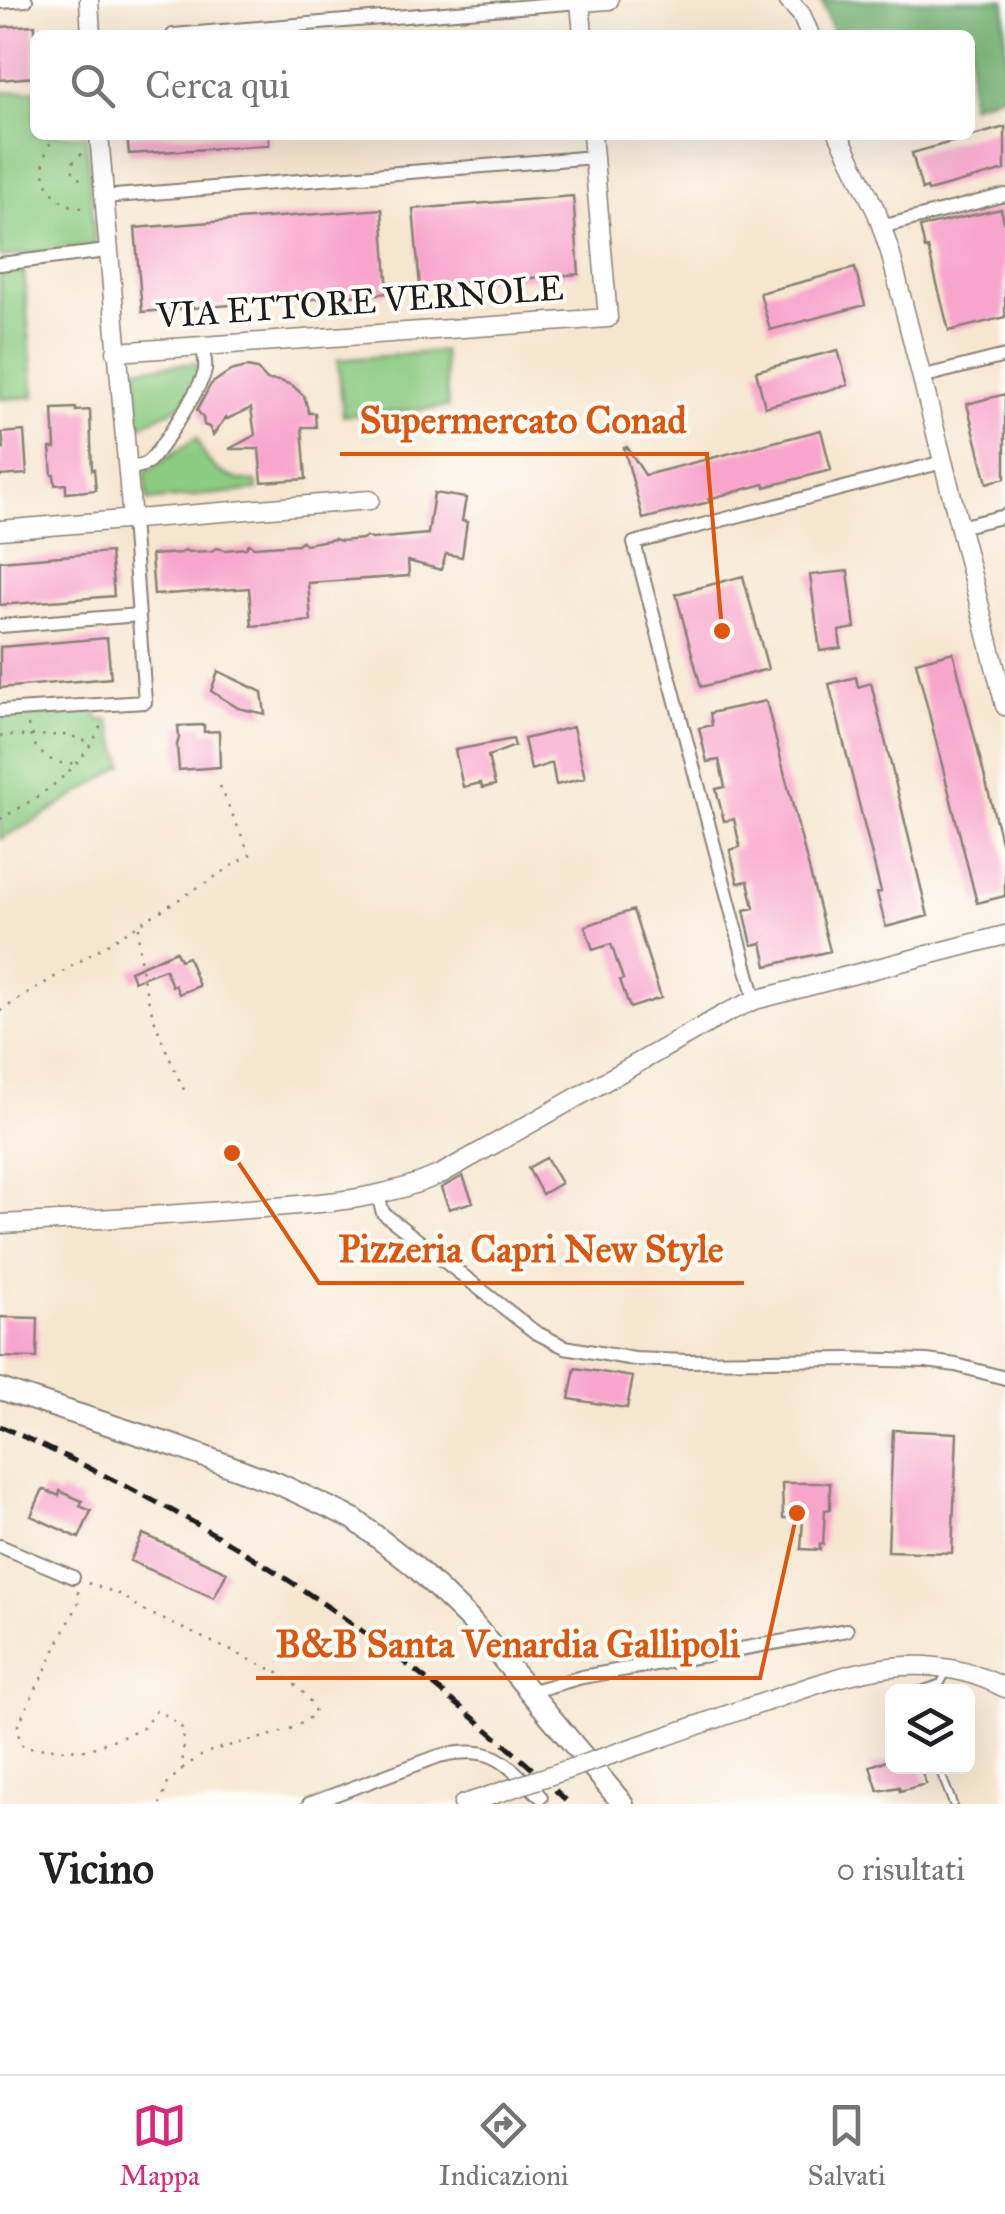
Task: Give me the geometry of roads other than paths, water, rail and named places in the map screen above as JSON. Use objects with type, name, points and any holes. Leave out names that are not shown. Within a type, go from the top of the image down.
[{"type":"main road","points":[[0,1389],[279,1484],[354,1519],[414,1565],[470,1620],[623,1804]]},
{"type":"street","points":[[0,2],[26,0]]},
{"type":"street","points":[[89,0],[91,30]]},
{"type":"street","points":[[236,30],[609,0]]},
{"type":"street","points":[[788,0],[801,14],[808,30]]},
{"type":"street","points":[[580,2],[583,30]]},
{"type":"street","points":[[0,711],[145,702],[107,250],[96,202],[98,140]]},
{"type":"street","points":[[96,202],[594,157],[592,140]]},
{"type":"street","points":[[841,140],[890,252],[1005,706]]},
{"type":"street","name":"VIA ETTORE VERNOLE","points":[[116,352],[608,318],[594,157]]},
{"type":"street","points":[[881,228],[1005,195]]},
{"type":"street","points":[[0,264],[107,250]]},
{"type":"street","points":[[127,470],[144,466],[152,459],[175,424],[202,378],[202,346]]},
{"type":"street","points":[[921,377],[1005,356]]},
{"type":"street","points":[[756,1000],[634,543],[943,462]]},
{"type":"street","points":[[0,530],[370,500]]},
{"type":"street","points":[[959,527],[1005,516]]},
{"type":"street","points":[[0,626],[139,616]]},
{"type":"street","points":[[0,1224],[167,1216],[378,1196],[440,1174],[756,1000],[1005,935]]},
{"type":"street","points":[[378,1196],[383,1213],[535,1332],[566,1347],[634,1359],[927,1361],[1005,1378]]},
{"type":"street","points":[[0,1546],[69,1575]]},
{"type":"street","points":[[529,1692],[582,1676],[847,1630]]},
{"type":"street","points":[[462,1804],[863,1670],[907,1665],[948,1668],[1005,1688]]},
{"type":"street","points":[[309,1804],[462,1751],[500,1759],[541,1797]]},
{"type":"lane","points":[[937,1684],[942,1682],[948,1668]]},
{"type":"lane","points":[[941,1774],[952,1804]]},
{"type":"railway","points":[[0,1426],[146,1497],[276,1572],[408,1665],[491,1732],[570,1804]]},
{"type":"place","name":"Supermercato Conad","points":[[722,631]]},
{"type":"place","name":"Pizzeria Capri New Style","points":[[232,1153]]},
{"type":"place","name":"B&B Santa Venardia Gallipoli","points":[[797,1513]]}]
